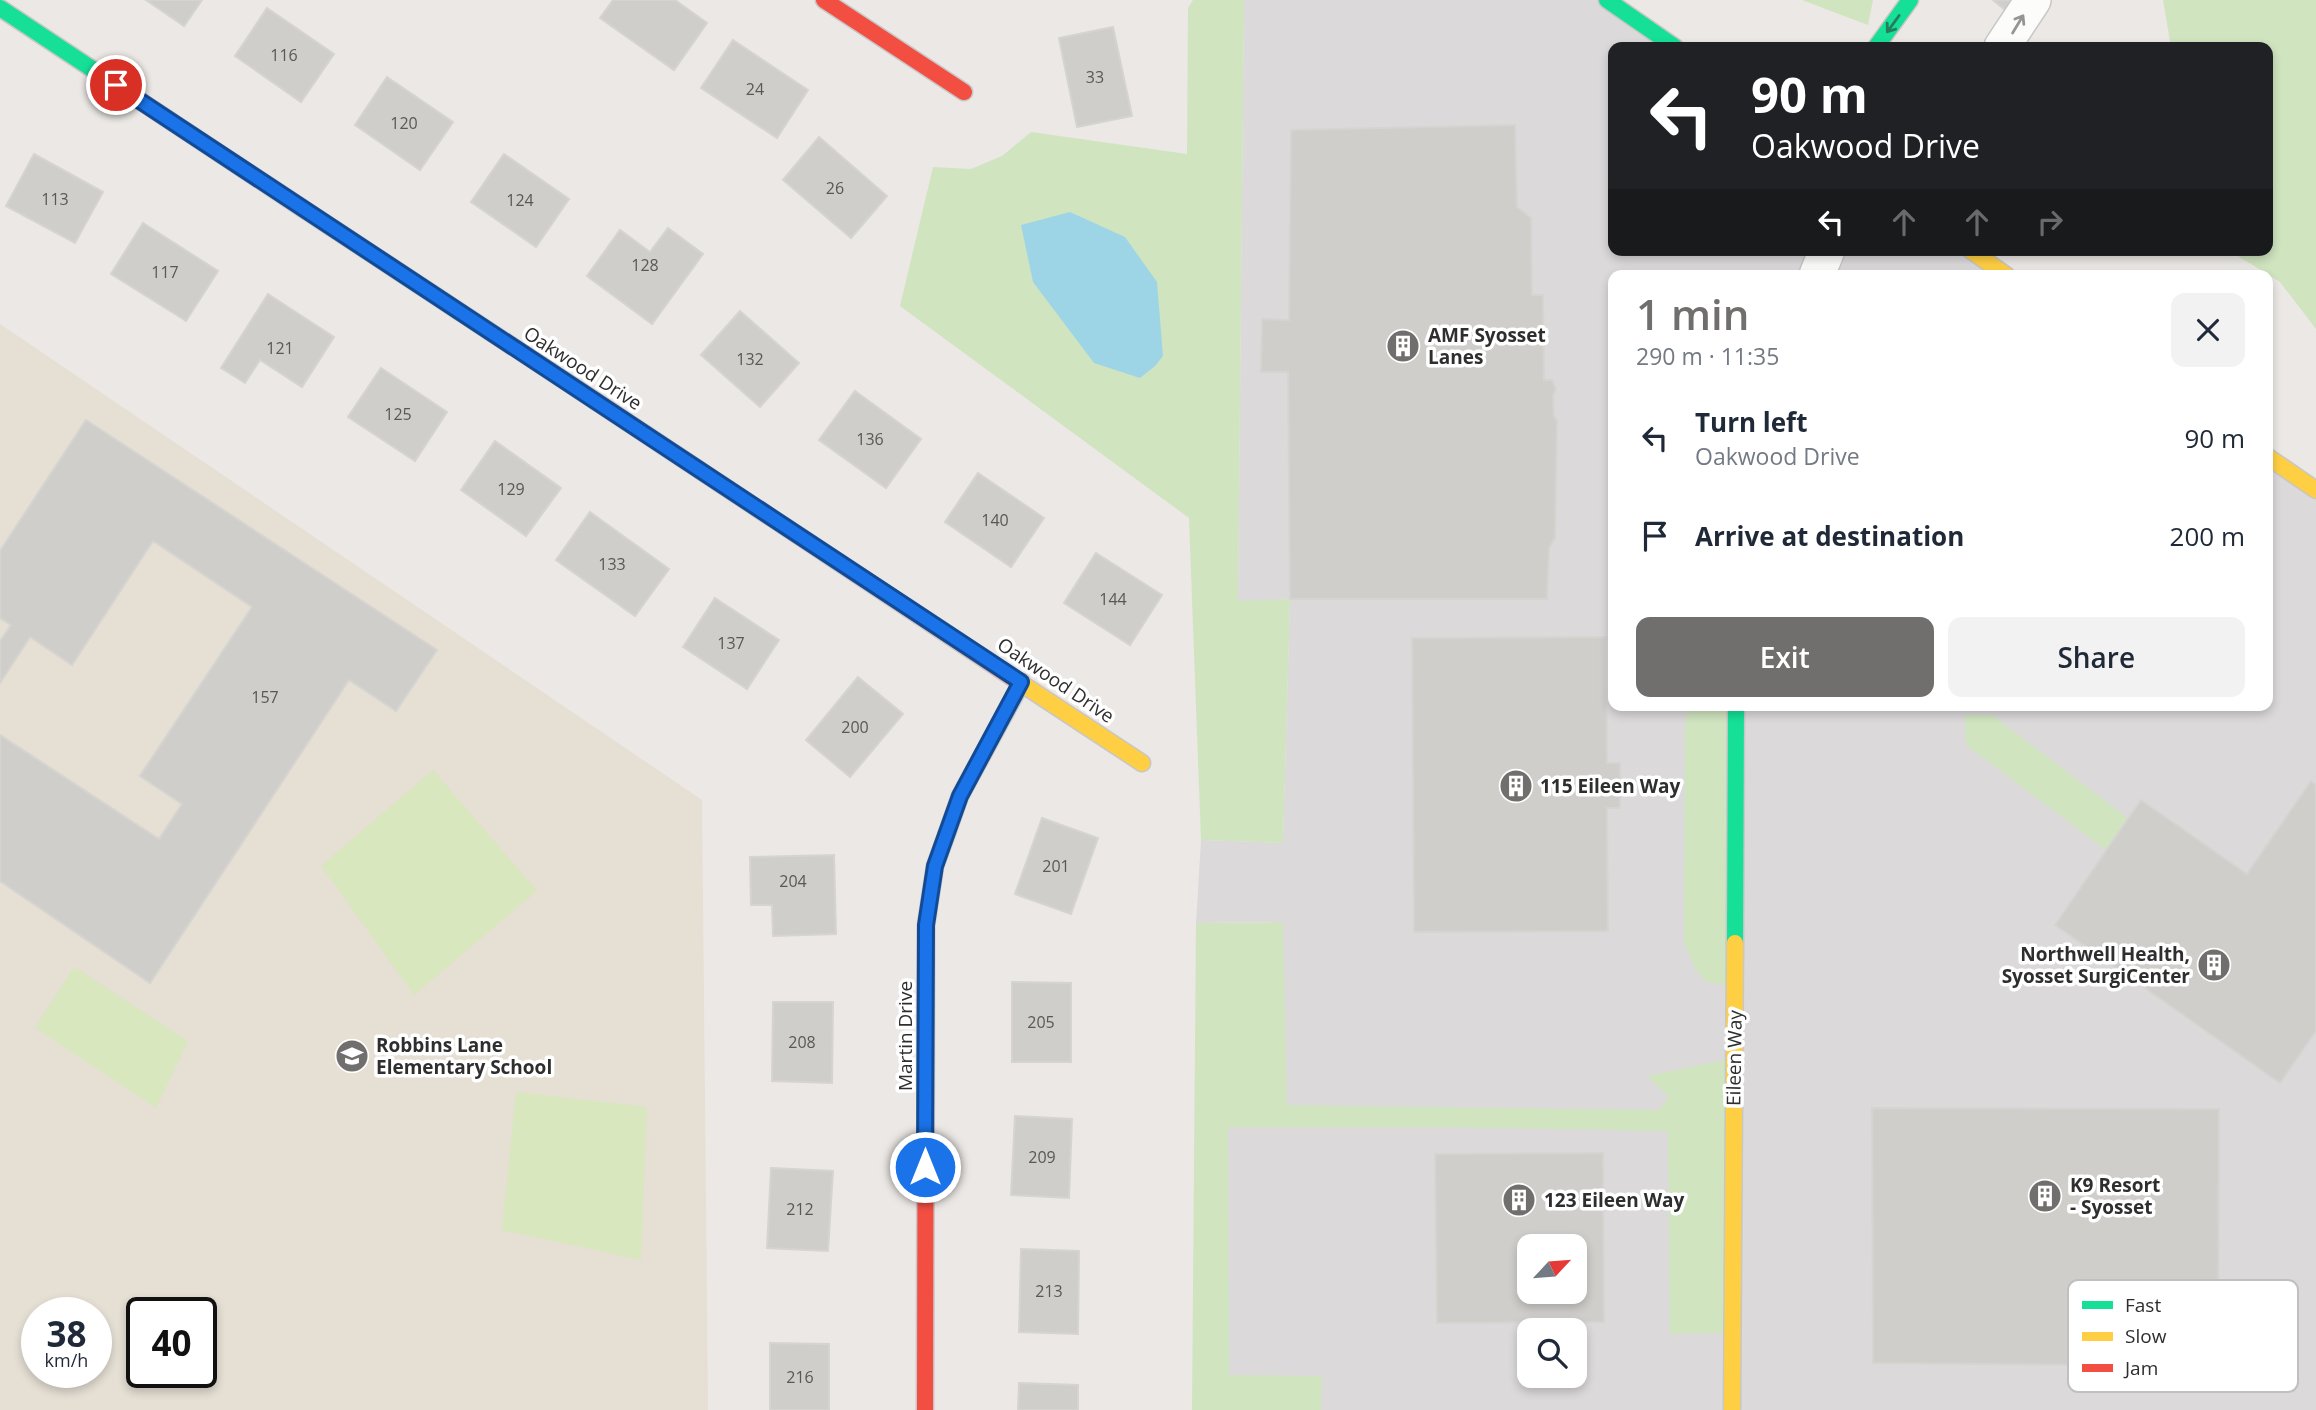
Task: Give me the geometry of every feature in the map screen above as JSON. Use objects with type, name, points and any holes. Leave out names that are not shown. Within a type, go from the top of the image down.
[{"type":"street","points":[[824,0],[964,92]]},
{"type":"street","points":[[1607,0],[1668,42]]},
{"type":"street","points":[[1880,42],[1910,0]]},
{"type":"street","points":[[2006,42],[2033,0]]},
{"type":"street","name":"Oakwood Drive","points":[[0,8],[1142,763]]},
{"type":"street","points":[[1979,256],[1999,270]]},
{"type":"street","points":[[2273,460],[2316,490]]},
{"type":"street","name":"Martin Drive","points":[[925,1410],[926,925],[935,866],[960,796],[1021,682]]},
{"type":"street","name":"Eileen Way","points":[[1732,1410],[1736,711]]},
{"type":"shaded area","points":[[1244,0],[1597,0],[1660,42],[1608,42],[1608,256],[1974,256],[1994,270],[1608,270],[1608,711],[2273,711],[2273,464],[2316,494],[2316,1410],[1321,1410],[1321,1376],[1228,1376],[1227,1127],[1285,1127],[1282,922],[1196,923],[1201,840],[1283,843],[1290,599],[1238,602]]},
{"type":"shaded area","name":"Robbins Lane Elementary School","points":[[0,324],[702,800],[708,1410],[0,1410]]},
{"type":"green space","points":[[1193,0],[1244,0],[1238,601],[1290,599],[1283,843],[1201,840],[1189,518],[900,306],[933,167],[971,169],[1002,156],[1031,132],[1187,154],[1188,8]]},
{"type":"green space","points":[[1802,0],[1873,0],[1868,25]]},
{"type":"green space","points":[[2163,0],[2316,0],[2316,329],[2280,282],[2273,278],[2273,270],[2260,270],[2238,256],[2273,256],[2273,42],[2170,42]]},
{"type":"green space","points":[[1687,711],[1736,711],[1734,987],[1706,982],[1695,968],[1684,943]]},
{"type":"green space","points":[[1965,715],[1992,715],[2128,818],[2106,850],[1966,745]]},
{"type":"green space","points":[[433,770],[537,891],[414,995],[321,866]]},
{"type":"green space","points":[[1283,922],[1287,1105],[1659,1110],[1669,1097],[1647,1076],[1734,1058],[1732,1333],[1670,1334],[1668,1131],[1228,1127],[1229,1375],[1322,1376],[1321,1410],[1192,1410],[1196,923]]},
{"type":"green space","points":[[74,967],[188,1041],[156,1108],[35,1028]]},
{"type":"green space","points":[[516,1092],[647,1107],[641,1260],[502,1230]]},
{"type":"water","points":[[1070,212],[1125,237],[1157,282],[1163,356],[1140,378],[1094,363],[1033,282],[1021,225]]},
{"type":"building","points":[[146,0],[202,0],[184,26]]},
{"type":"building","points":[[613,0],[675,0],[707,23],[674,70],[600,18]]},
{"type":"building","points":[[1993,0],[2022,0],[2010,14]]},
{"type":"building","points":[[267,8],[334,54],[301,102],[235,56]]},
{"type":"building","points":[[1113,27],[1132,116],[1077,127],[1059,38]]},
{"type":"building","points":[[733,40],[808,90],[777,138],[701,88]]},
{"type":"building","points":[[387,77],[453,122],[420,170],[355,125]]},
{"type":"building","name":"AMF Syosset Lanes","points":[[1515,125],[1517,207],[1531,218],[1532,295],[1543,295],[1544,380],[1552,380],[1556,389],[1553,396],[1554,416],[1557,421],[1555,538],[1549,548],[1547,599],[1290,599],[1288,372],[1261,372],[1262,319],[1289,320],[1291,130]]},
{"type":"building","points":[[819,137],[887,196],[851,238],[783,180]]},
{"type":"building","points":[[34,154],[103,192],[75,243],[6,206]]},
{"type":"building","points":[[504,154],[569,199],[536,247],[471,202]]},
{"type":"building","points":[[143,223],[218,271],[186,321],[111,274]]},
{"type":"building","points":[[668,228],[703,254],[652,324],[587,276],[620,230],[650,252]]},
{"type":"building","points":[[268,294],[334,337],[302,387],[260,360],[245,383],[221,368]]},
{"type":"building","points":[[740,311],[799,363],[760,407],[701,355]]},
{"type":"building","points":[[381,368],[447,412],[415,461],[348,417]]},
{"type":"building","points":[[855,391],[921,439],[886,488],[819,440]]},
{"type":"building","points":[[86,420],[437,650],[396,711],[349,680],[150,983],[0,881],[0,735],[159,839],[182,804],[140,776],[252,607],[153,541],[72,665],[30,637],[0,683],[0,641],[11,625],[0,618],[0,551]]},
{"type":"building","points":[[495,441],[561,488],[526,536],[461,490]]},
{"type":"building","points":[[978,473],[1044,518],[1011,567],[945,522]]},
{"type":"building","points":[[590,512],[669,569],[635,616],[556,560]]},
{"type":"building","points":[[1096,553],[1162,595],[1130,645],[1064,603]]},
{"type":"building","points":[[715,598],[779,640],[747,689],[683,647]]},
{"type":"building","name":"115 Eileen Way","points":[[1606,637],[1607,763],[1620,763],[1620,808],[1607,808],[1608,931],[1414,932],[1412,638]]},
{"type":"building","points":[[858,677],[903,714],[850,777],[806,740]]},
{"type":"building","name":"Northwell Health, Syosset SurgiCenter","points":[[2311,781],[2316,785],[2316,1031],[2280,1083],[2055,925],[2141,800],[2247,874]]},
{"type":"building","points":[[1042,818],[1098,838],[1071,914],[1015,894]]},
{"type":"building","points":[[834,855],[836,934],[773,936],[772,905],[751,905],[750,857]]},
{"type":"building","points":[[1012,982],[1071,983],[1071,1062],[1012,1062]]},
{"type":"building","points":[[773,1002],[833,1002],[832,1083],[772,1081]]},
{"type":"building","name":"K9 Resort - Syosset","points":[[1872,1108],[2219,1109],[2218,1280],[2068,1280],[2068,1365],[1873,1363]]},
{"type":"building","points":[[1015,1116],[1072,1119],[1069,1198],[1011,1195]]},
{"type":"building","name":"123 Eileen Way","points":[[1603,1153],[1604,1322],[1587,1322],[1587,1318],[1517,1318],[1517,1323],[1437,1323],[1435,1154]]},
{"type":"building","points":[[771,1168],[833,1171],[828,1251],[767,1248]]},
{"type":"building","points":[[1021,1249],[1079,1251],[1078,1334],[1019,1332]]},
{"type":"building","points":[[770,1343],[829,1344],[829,1410],[770,1410]]},
{"type":"building","points":[[1019,1383],[1078,1385],[1078,1410],[1018,1410]]},
{"type":"traffic: fast","points":[[1607,0],[1668,42]]},
{"type":"traffic: fast","points":[[1880,42],[1910,0]]},
{"type":"traffic: fast","points":[[0,8],[302,208]]},
{"type":"traffic: fast","points":[[1735,943],[1736,711]]},
{"type":"traffic: slow","points":[[302,208],[594,400]]},
{"type":"traffic: slow","points":[[1979,256],[1999,270]]},
{"type":"traffic: slow","points":[[2273,460],[2316,490]]},
{"type":"traffic: slow","points":[[1016,680],[1142,763]]},
{"type":"traffic: slow","points":[[947,833],[960,796],[1022,682]]},
{"type":"traffic: slow","points":[[1732,1410],[1735,943]]},
{"type":"traffic: jam","points":[[824,0],[964,92]]},
{"type":"traffic: jam","points":[[594,400],[1016,680]]},
{"type":"traffic: jam","points":[[925,1410],[926,925],[935,866],[947,833]]},
{"type":"place","name":"AMF Syosset Lanes","points":[[1403,346]]},
{"type":"place","name":"115 Eileen Way","points":[[1516,786]]},
{"type":"place","name":"Northwell Health, Syosset SurgiCenter","points":[[2214,965]]},
{"type":"place","name":"Robbins Lane Elementary School","points":[[352,1056]]},
{"type":"place","name":"K9 Resort - Syosset","points":[[2045,1196]]},
{"type":"place","name":"123 Eileen Way","points":[[1519,1200]]},
{"type":"route","points":[[116,85],[1021,682],[960,796],[935,866],[926,925],[925,1167]]}]
